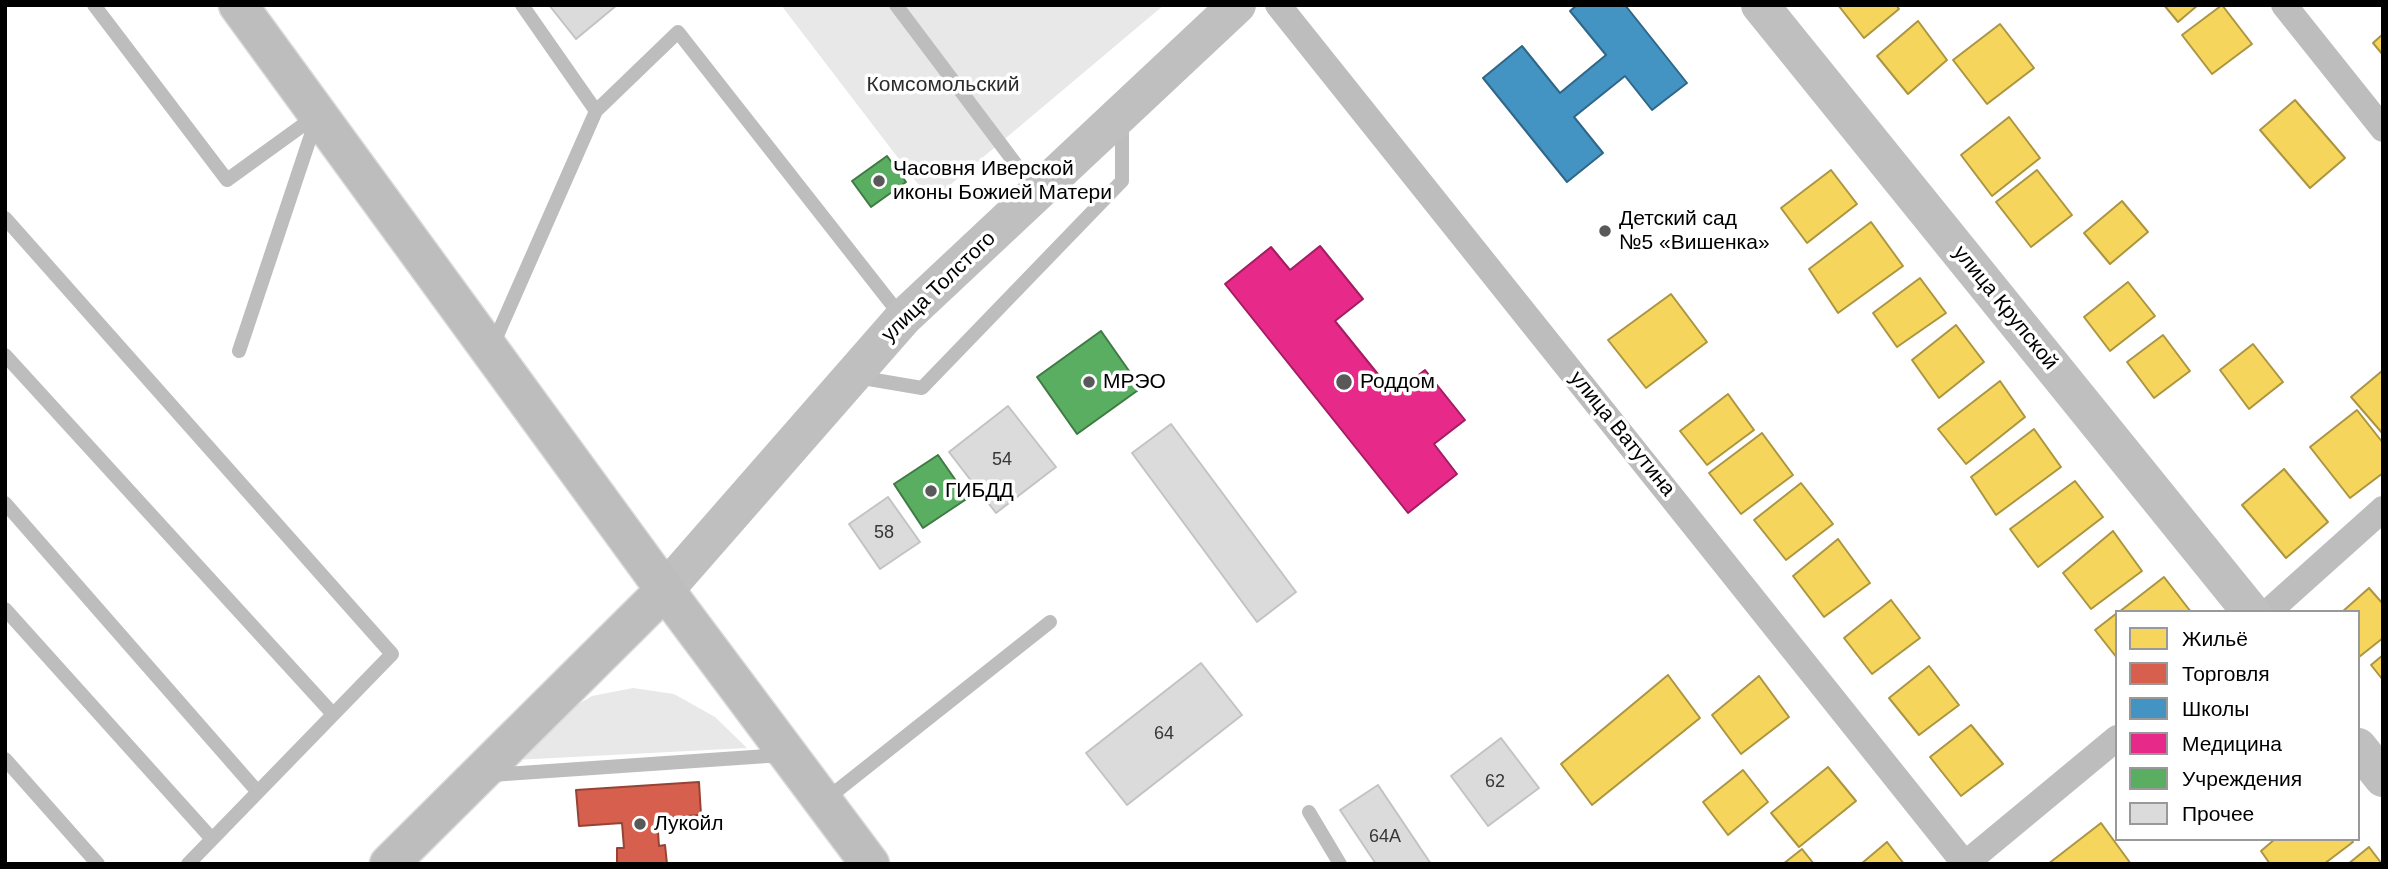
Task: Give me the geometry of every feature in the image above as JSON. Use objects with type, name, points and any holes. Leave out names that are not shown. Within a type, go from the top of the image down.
[{"type":"highway","points":[[238,5],[665,590],[870,864]]},
{"type":"highway","points":[[389,864],[665,590]]},
{"type":"main road","name":"улица Толстого","points":[[665,590],[903,318],[1237,5]]},
{"type":"main road","name":"улица Крупской","points":[[1760,5],[2249,610]]},
{"type":"main road","points":[[2360,749],[2383,778]]},
{"type":"street","name":"улица Ватутина","points":[[1278,5],[1965,864]]},
{"type":"street","points":[[2284,5],[2383,129]]},
{"type":"street","points":[[2269,610],[2383,509]]},
{"type":"street","points":[[1965,864],[2115,740]]},
{"type":"lane","points":[[94,5],[227,180],[317,115]]},
{"type":"lane","points":[[522,5],[596,111]]},
{"type":"lane","points":[[896,5],[1037,192]]},
{"type":"lane","points":[[490,352],[596,111],[678,32],[903,318]]},
{"type":"lane","points":[[853,376],[922,388],[1122,181],[1122,113]]},
{"type":"lane","points":[[239,351],[317,115]]},
{"type":"lane","points":[[5,218],[392,654],[188,864]]},
{"type":"lane","points":[[5,355],[332,713]]},
{"type":"lane","points":[[5,503],[257,791]]},
{"type":"lane","points":[[5,609],[212,839]]},
{"type":"lane","points":[[823,802],[1050,622]]},
{"type":"lane","points":[[479,775],[788,755]]},
{"type":"lane","points":[[5,759],[98,864]]},
{"type":"lane","points":[[1309,812],[1340,864]]},
{"type":"green space","name":"Комсомольский","points":[[781,5],[1164,5],[931,201]]},
{"type":"green space","points":[[633,688],[674,694],[715,717],[747,748],[514,760],[554,719],[592,696]]},
{"type":"building: Жильё","points":[[1838,5],[1896,5],[1899,9],[1864,38]]},
{"type":"building: Жильё","points":[[2164,5],[2198,5],[2178,22]]},
{"type":"building: Жильё","points":[[2222,5],[2252,44],[2212,74],[2182,35]]},
{"type":"building: Жильё","points":[[1918,21],[1947,60],[1908,94],[1877,56]]},
{"type":"building: Жильё","points":[[2000,24],[2034,68],[1987,104],[1953,60]]},
{"type":"building: Жильё","points":[[2383,34],[2383,55],[2373,43]]},
{"type":"building: Жильё","points":[[2295,100],[2345,158],[2310,188],[2260,130]]},
{"type":"building: Жильё","points":[[2009,117],[2040,158],[1992,196],[1961,155]]},
{"type":"building: Жильё","points":[[1831,170],[1857,204],[1807,243],[1781,208]]},
{"type":"building: Жильё","points":[[2037,170],[2072,215],[2031,247],[1996,202]]},
{"type":"building: Жильё","points":[[2122,201],[2148,232],[2110,264],[2084,233]]},
{"type":"building: Жильё","points":[[1871,222],[1903,266],[1838,313],[1809,269]]},
{"type":"building: Жильё","points":[[1920,278],[1946,313],[1897,347],[1873,313]]},
{"type":"building: Жильё","points":[[2128,282],[2155,316],[2110,351],[2084,317]]},
{"type":"building: Жильё","points":[[1671,294],[1707,342],[1646,388],[1608,340]]},
{"type":"building: Жильё","points":[[1956,325],[1984,362],[1939,398],[1912,360]]},
{"type":"building: Жильё","points":[[2163,335],[2190,371],[2154,398],[2127,362]]},
{"type":"building: Жильё","points":[[2253,344],[2283,382],[2249,409],[2220,370]]},
{"type":"building: Жильё","points":[[2383,372],[2383,434],[2351,397]]},
{"type":"building: Жильё","points":[[2000,381],[2025,417],[1966,464],[1938,429]]},
{"type":"building: Жильё","points":[[1728,394],[1754,430],[1707,465],[1680,431]]},
{"type":"building: Жильё","points":[[2357,410],[2383,443],[2383,473],[2350,498],[2310,447]]},
{"type":"building: Жильё","points":[[2034,429],[2061,467],[1996,515],[1971,477]]},
{"type":"building: Жильё","points":[[1762,433],[1793,475],[1741,514],[1709,473]]},
{"type":"building: Жильё","points":[[2284,469],[2328,522],[2286,558],[2242,505]]},
{"type":"building: Жильё","points":[[2075,481],[2103,517],[2038,567],[2010,529]]},
{"type":"building: Жильё","points":[[1801,483],[1833,524],[1786,560],[1754,520]]},
{"type":"building: Жильё","points":[[2113,531],[2142,571],[2091,609],[2063,573]]},
{"type":"building: Жильё","points":[[1838,539],[1870,583],[1824,617],[1793,576]]},
{"type":"building: Жильё","points":[[2164,577],[2189,610],[2122,610]]},
{"type":"building: Жильё","points":[[2369,588],[2383,604],[2383,638],[2360,656],[2360,610],[2344,610]]},
{"type":"building: Жильё","points":[[1891,600],[1920,638],[1872,674],[1844,638]]},
{"type":"building: Жильё","points":[[2115,615],[2115,655],[2095,630]]},
{"type":"building: Жильё","points":[[2383,655],[2383,680],[2371,665]]},
{"type":"building: Жильё","points":[[1929,666],[1959,705],[1919,735],[1889,698]]},
{"type":"building: Жильё","points":[[1668,675],[1700,718],[1592,805],[1561,764]]},
{"type":"building: Жильё","points":[[1759,676],[1789,717],[1741,754],[1712,715]]},
{"type":"building: Жильё","points":[[1971,725],[2003,764],[1961,796],[1930,757]]},
{"type":"building: Жильё","points":[[1828,767],[1856,801],[1799,847],[1771,813]]},
{"type":"building: Жильё","points":[[1743,770],[1768,802],[1728,835],[1703,802]]},
{"type":"building: Жильё","points":[[2101,823],[2131,864],[2048,864]]},
{"type":"building: Жильё","points":[[2273,841],[2353,842],[2324,864],[2270,864],[2261,851]]},
{"type":"building: Жильё","points":[[1887,842],[1904,864],[1861,864]]},
{"type":"building: Жильё","points":[[2369,847],[2382,864],[2348,864]]},
{"type":"building: Жильё","points":[[1802,849],[1814,864],[1783,864]]},
{"type":"building: Торговля","name":"Лукойл","points":[[699,782],[701,815],[657,818],[659,846],[665,845],[667,864],[617,864],[617,848],[624,848],[622,823],[579,826],[576,790]]},
{"type":"building: Школы","points":[[1577,5],[1625,5],[1687,83],[1652,110],[1625,76],[1574,117],[1603,153],[1567,182],[1483,78],[1522,46],[1560,93],[1606,55],[1570,11]]},
{"type":"building: Медицина","name":"Роддом","points":[[1320,246],[1363,299],[1335,321],[1394,394],[1425,370],[1465,420],[1434,444],[1457,474],[1408,513],[1225,284],[1271,247],[1290,270]]},
{"type":"building: Учреждения","name":"Часовня Иверской иконы Божией Матери","points":[[887,156],[906,182],[871,207],[852,181]]},
{"type":"building: Учреждения","name":"МРЭО","points":[[1101,331],[1141,388],[1077,434],[1037,377]]},
{"type":"building: Учреждения","name":"ГИБДД","points":[[938,455],[968,498],[923,528],[894,484]]},
{"type":"building: Прочее","points":[[549,5],[617,5],[576,39]]},
{"type":"building: Прочее","points":[[1008,406],[1056,467],[996,513],[949,452]]},
{"type":"building: Прочее","points":[[1171,424],[1296,592],[1257,622],[1132,453]]},
{"type":"building: Прочее","points":[[888,497],[920,542],[880,569],[849,524]]},
{"type":"building: Прочее","points":[[1201,663],[1242,715],[1127,805],[1086,753]]},
{"type":"building: Прочее","points":[[1501,738],[1539,788],[1488,826],[1451,776]]},
{"type":"building: Прочее","points":[[1378,785],[1431,864],[1376,864],[1340,810]]},
{"type":"place","name":"Часовня Иверской иконы Божией Матери","points":[[879,181]]},
{"type":"place","name":"Детский сад №5 «Вишенка»","points":[[1605,231]]},
{"type":"place","name":"МРЭО","points":[[1089,382]]},
{"type":"place","name":"Роддом","points":[[1344,382]]},
{"type":"place","name":"ГИБДД","points":[[931,491]]},
{"type":"place","name":"Лукойл","points":[[640,824]]}]
